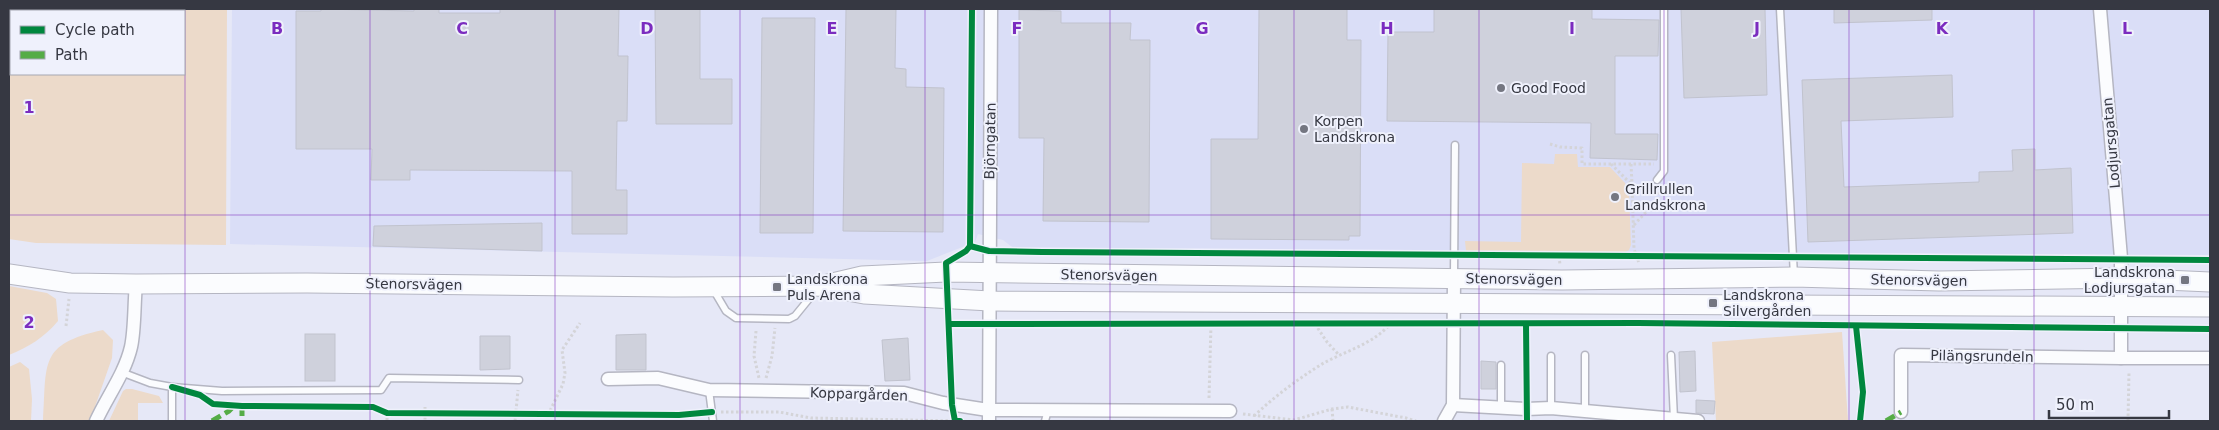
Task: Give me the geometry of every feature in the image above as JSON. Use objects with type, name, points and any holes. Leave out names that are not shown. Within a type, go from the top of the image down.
[{"type":"street","name":"Björngatan","points":[[988,416],[991,9]]},
{"type":"street","name":"Lodjursgatan","points":[[2100,9],[2121,258],[2120,278]]},
{"type":"street","name":"Stenorsvägen","points":[[820,286],[862,276],[946,272],[1454,279],[1630,280],[1794,277],[1939,282],[2120,278],[2210,282]]},
{"type":"street","name":"Stenorsvägen","points":[[9,274],[70,283],[136,284],[317,283],[712,287],[820,286],[864,294],[990,300],[2210,307]]},
{"type":"street","points":[[2120,278],[2120,307],[2125,358]]},
{"type":"street","points":[[1444,421],[1453,405],[1454,279]]},
{"type":"street","points":[[96,421],[107,396],[121,372],[131,346],[136,284]]},
{"type":"street","name":"Pilängsrundeln","points":[[1901,412],[1901,355],[2210,358]]},
{"type":"street","name":"Koppargården","points":[[608,379],[658,378],[709,390],[904,393],[988,416],[1230,411]]},
{"type":"street","points":[[1453,405],[1501,408],[1551,408],[1698,421]]},
{"type":"lane","points":[[1657,180],[1664,171],[1664,9]]},
{"type":"lane","points":[[1780,9],[1794,277]]},
{"type":"lane","points":[[1454,279],[1455,145]]},
{"type":"lane","points":[[712,287],[726,311],[736,318],[789,319],[795,316],[820,286]]},
{"type":"lane","points":[[1585,354],[1585,411]]},
{"type":"lane","points":[[1671,355],[1674,419]]},
{"type":"lane","points":[[1551,356],[1551,408]]},
{"type":"lane","points":[[1501,366],[1501,408]]},
{"type":"lane","points":[[121,372],[150,383],[172,387],[222,391],[381,390],[389,378],[519,380]]},
{"type":"lane","points":[[172,387],[172,421]]},
{"type":"lane","points":[[709,390],[713,421]]},
{"type":"path","points":[[1550,144],[1560,147],[1582,148],[1582,164],[1664,164]]},
{"type":"path","points":[[1611,164],[1632,185]]},
{"type":"path","points":[[1631,164],[1634,249],[1638,257]]},
{"type":"path","points":[[1633,226],[1658,199],[1657,180]]},
{"type":"path","points":[[66,326],[70,283]]},
{"type":"path","points":[[763,412],[763,390],[772,356],[776,319]]},
{"type":"path","points":[[548,415],[563,384],[565,373],[562,350],[580,323]]},
{"type":"path","points":[[1253,416],[1282,391],[1339,355],[1382,334],[1391,323]]},
{"type":"path","points":[[1209,411],[1210,324]]},
{"type":"path","points":[[1315,324],[1327,342],[1339,355]]},
{"type":"path","points":[[756,331],[754,356],[763,390]]},
{"type":"path","points":[[2125,358],[2128,421]]},
{"type":"path","points":[[515,421],[519,380]]},
{"type":"path","points":[[425,407],[425,421]]},
{"type":"path","points":[[1230,411],[1253,416],[1294,420],[1332,409],[1348,407],[1416,421]]},
{"type":"path","points":[[1332,409],[1333,421]]},
{"type":"path","points":[[712,412],[779,412],[811,418],[955,421]]},
{"type":"path","points":[[387,413],[387,421]]},
{"type":"path","points":[[808,421],[811,418]]},
{"type":"shaded area","points":[[9,9],[227,9],[226,245],[36,243],[9,239]]},
{"type":"shaded area","points":[[232,9],[2210,9],[2210,255],[1016,250],[1003,240],[978,234],[975,242],[927,261],[230,244]]},
{"type":"shaded area","points":[[1555,154],[1577,154],[1578,167],[1610,167],[1625,183],[1629,192],[1631,245],[1629,250],[1624,253],[1470,253],[1466,251],[1465,241],[1521,242],[1522,163],[1554,164]]},
{"type":"shaded area","points":[[9,286],[47,293],[56,299],[58,321],[35,341],[9,355]]},
{"type":"shaded area","points":[[103,330],[113,340],[112,358],[90,421],[43,421],[45,384],[50,359],[67,342]]},
{"type":"shaded area","points":[[1842,332],[1848,421],[1716,421],[1712,342]]},
{"type":"shaded area","points":[[20,362],[29,369],[32,399],[31,421],[9,421],[9,367]]},
{"type":"shaded area","points":[[126,389],[159,396],[163,403],[138,403],[138,421],[109,421],[123,391]]},
{"type":"building","points":[[321,9],[414,11],[414,9],[439,9],[439,13],[500,13],[500,9],[619,9],[618,56],[628,56],[627,121],[617,121],[616,190],[627,190],[627,234],[572,234],[572,171],[410,170],[410,180],[371,180],[372,149],[296,149],[296,11],[321,11]]},
{"type":"building","points":[[655,9],[700,9],[700,79],[732,79],[732,124],[656,124]]},
{"type":"building","points":[[846,9],[896,9],[895,68],[906,69],[906,87],[944,88],[943,232],[843,231]]},
{"type":"building","points":[[1259,9],[1347,9],[1347,40],[1361,40],[1360,236],[1349,236],[1349,240],[1211,239],[1211,139],[1258,139]]},
{"type":"building","name":"Good Food","points":[[1434,9],[1592,9],[1592,19],[1659,20],[1658,56],[1615,56],[1615,134],[1658,134],[1657,160],[1590,158],[1591,123],[1387,121],[1388,32],[1434,32]]},
{"type":"building","points":[[1681,9],[1765,9],[1767,95],[1684,98]]},
{"type":"building","points":[[1834,9],[1932,9],[1932,20],[1834,23]]},
{"type":"building","points":[[1019,10],[1061,11],[1061,23],[1131,23],[1130,40],[1150,40],[1149,222],[1043,221],[1044,138],[1019,138]]},
{"type":"building","points":[[762,18],[815,18],[813,233],[760,233]]},
{"type":"building","points":[[1952,75],[1953,117],[1841,121],[1844,187],[1979,182],[1979,172],[2013,171],[2012,150],[2035,149],[2035,170],[2071,168],[2073,233],[1808,242],[1802,80]]},
{"type":"building","points":[[542,223],[542,251],[373,246],[374,226]]},
{"type":"building","points":[[305,334],[335,334],[335,381],[305,381]]},
{"type":"building","points":[[646,334],[646,370],[616,370],[616,335]]},
{"type":"building","points":[[480,336],[510,336],[510,369],[480,370]]},
{"type":"building","points":[[908,338],[910,380],[885,381],[882,340]]},
{"type":"building","points":[[1695,351],[1696,391],[1680,392],[1679,352]]},
{"type":"building","points":[[1481,361],[1496,362],[1496,389],[1481,389]]},
{"type":"building","points":[[1696,400],[1715,401],[1714,414],[1696,413]]},
{"type":"marked path","points":[[212,421],[235,405]]},
{"type":"marked path","points":[[242,406],[242,421]]},
{"type":"marked path","points":[[1886,421],[1901,412]]},
{"type":"cycle path","points":[[960,421],[955,421],[952,405],[946,263],[966,251],[970,246],[972,9]]},
{"type":"cycle path","points":[[970,246],[989,251],[1042,252],[2210,260]]},
{"type":"cycle path","points":[[949,324],[1638,323],[2210,329]]},
{"type":"cycle path","points":[[1526,324],[1527,421]]},
{"type":"cycle path","points":[[1856,326],[1863,392],[1860,421]]},
{"type":"cycle path","points":[[172,387],[200,395],[213,404],[373,407],[387,413],[679,415],[712,412]]},
{"type":"place","name":"Good Food","points":[[1501,88]]},
{"type":"place","name":"Korpen Landskrona","points":[[1304,129]]},
{"type":"place","name":"Grillrullen Landskrona","points":[[1615,197]]},
{"type":"place","name":"Landskrona Lodjursgatan","points":[[2185,280]]},
{"type":"place","name":"Landskrona Puls Arena","points":[[777,287]]},
{"type":"place","name":"Landskrona Silvergården","points":[[1713,303]]}]
